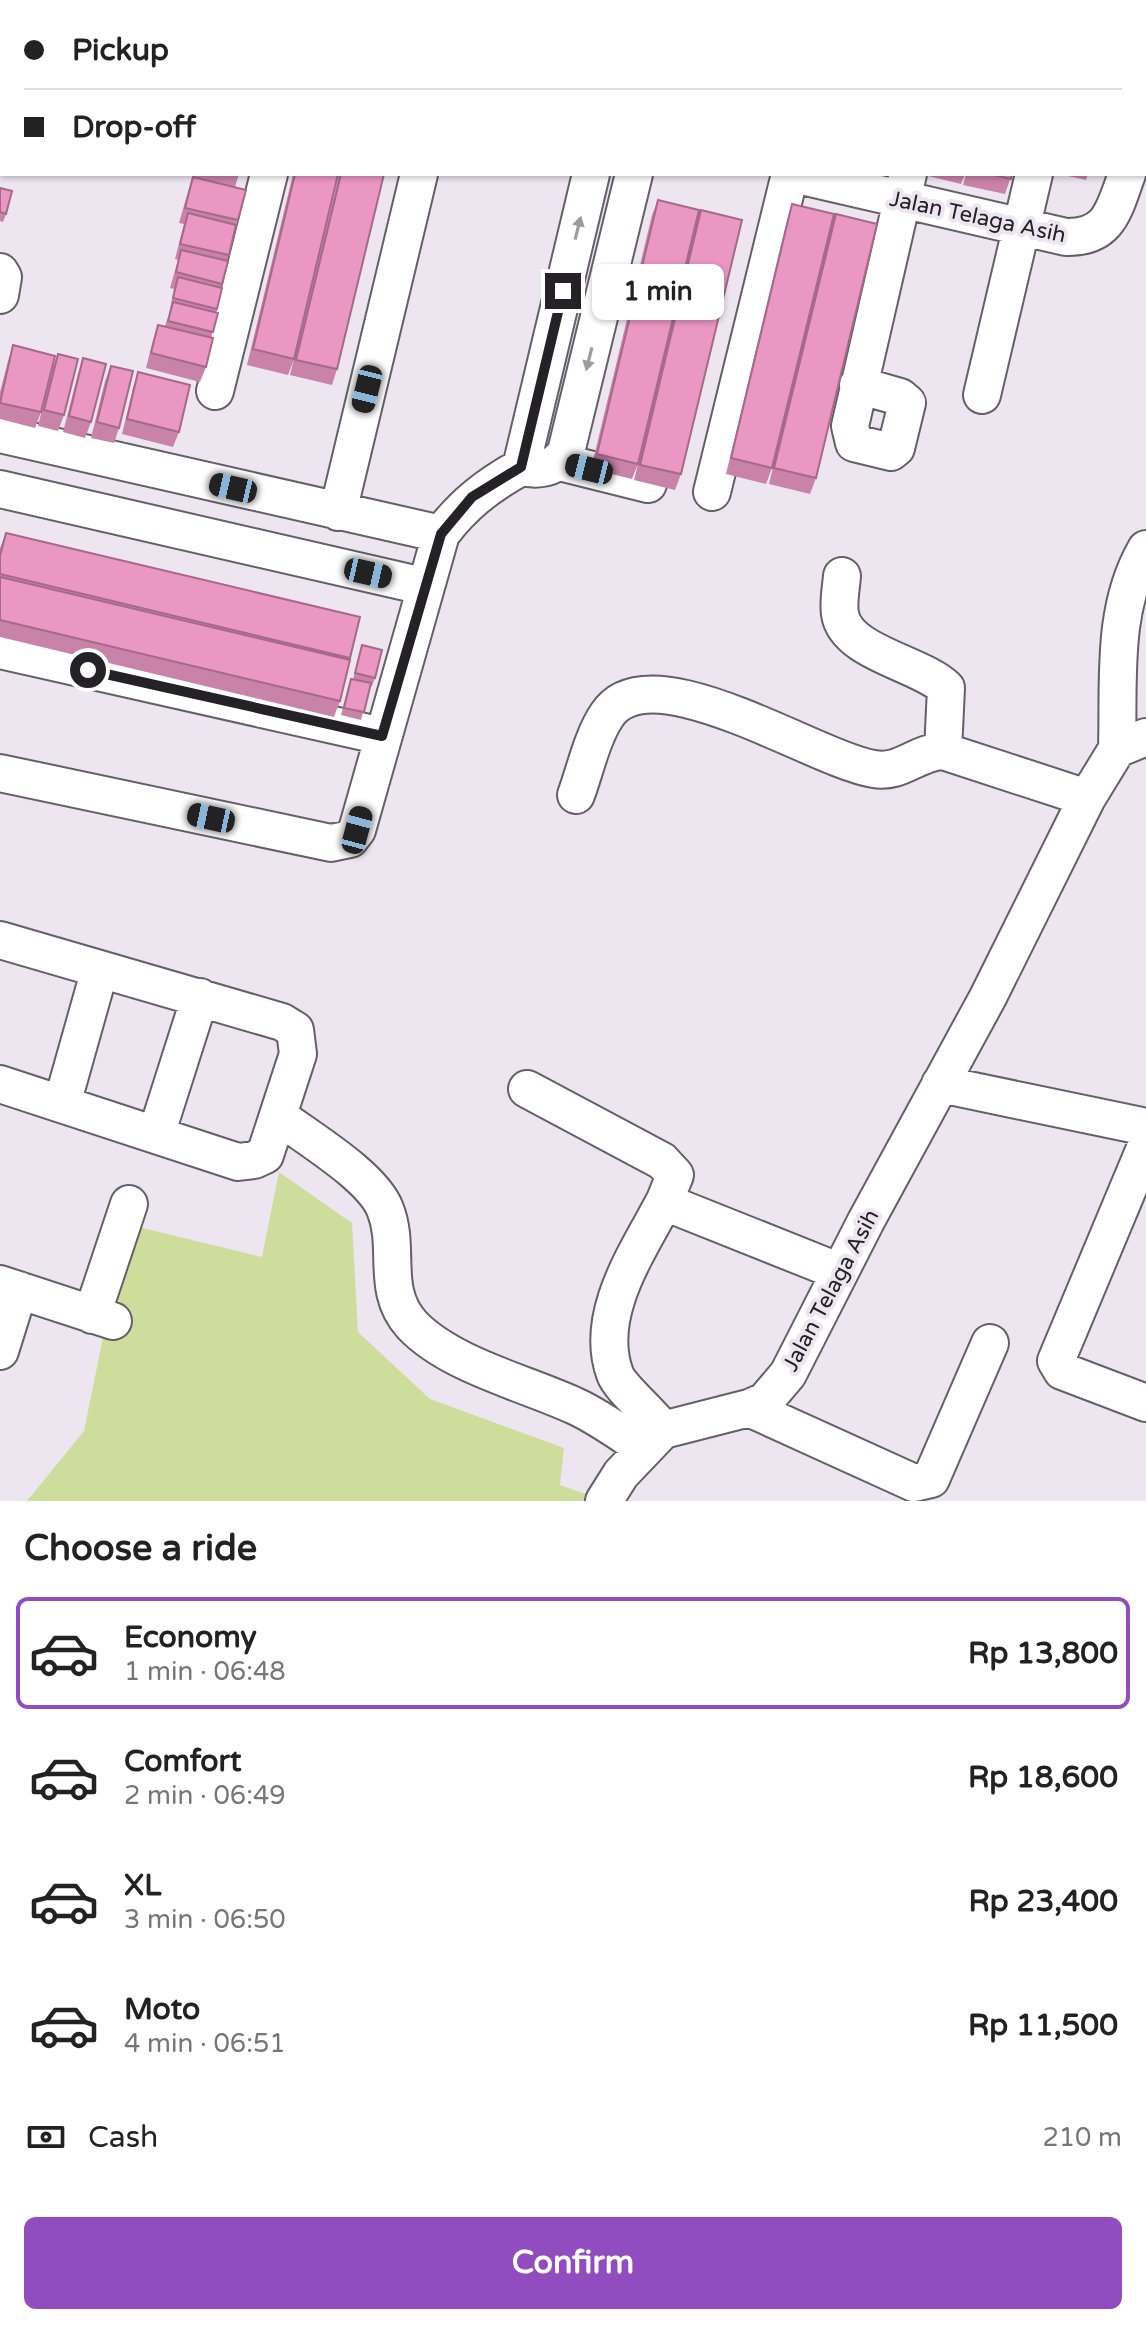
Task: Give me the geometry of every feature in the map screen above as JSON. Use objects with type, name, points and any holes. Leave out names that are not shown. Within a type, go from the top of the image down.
[{"type":"street","points":[[215,391],[269,176]]},
{"type":"street","points":[[338,512],[419,176]]},
{"type":"street","points":[[0,773],[331,843],[350,839],[357,830],[423,586],[441,534],[472,497],[521,467],[591,176]]},
{"type":"street","points":[[560,462],[566,452],[634,176]]},
{"type":"street","points":[[712,492],[791,176]]},
{"type":"street","name":"Jalan Telaga Asih","points":[[810,176],[906,187],[1022,226],[1066,237],[1096,233],[1110,219],[1126,176]]},
{"type":"street","points":[[982,395],[1034,176]]},
{"type":"street","points":[[858,385],[906,187]]},
{"type":"street","points":[[0,272],[3,277],[0,295]]},
{"type":"street","points":[[0,434],[441,534]]},
{"type":"street","points":[[521,467],[537,471],[560,462],[648,484]]},
{"type":"street","points":[[0,489],[423,586]]},
{"type":"street","points":[[1131,743],[1123,607],[1132,573],[1146,549]]},
{"type":"street","points":[[842,576],[839,613],[854,638],[946,688],[943,751]]},
{"type":"street","points":[[0,650],[382,736]]},
{"type":"street","points":[[576,795],[607,715],[638,694],[673,695],[719,709],[857,766],[893,770],[930,751],[943,751],[1087,798]]},
{"type":"street","name":"Jalan Telaga Asih","points":[[653,1439],[765,1401],[788,1374],[988,997],[1087,798],[1131,743]]},
{"type":"street","points":[[0,1084],[238,1162],[265,1155],[280,1117],[298,1054],[295,1030],[200,997],[100,969],[2,947]]},
{"type":"street","points":[[62,1104],[100,969]]},
{"type":"street","points":[[156,1135],[200,997]]},
{"type":"street","points":[[940,1084],[1146,1127]]},
{"type":"street","points":[[527,1089],[662,1161],[675,1175],[618,1291],[609,1339],[615,1375],[647,1407],[653,1439],[604,1501]]},
{"type":"street","points":[[280,1117],[366,1183],[384,1205],[389,1220],[394,1295],[414,1327],[458,1356],[653,1439]]},
{"type":"street","points":[[1146,1146],[1056,1361],[1062,1371],[1146,1403]]},
{"type":"street","points":[[665,1200],[840,1272]]},
{"type":"street","points":[[3,1333],[9,1287],[103,1318],[129,1204]]},
{"type":"street","points":[[749,1408],[914,1483],[926,1482],[931,1479],[990,1343]]},
{"type":"green space","points":[[279,1172],[352,1223],[358,1332],[430,1399],[564,1448],[560,1485],[605,1501],[27,1501],[84,1431],[126,1224],[262,1257]]},
{"type":"building","points":[[295,176],[338,176],[294,359],[253,349]]},
{"type":"building","points":[[341,176],[384,176],[337,369],[296,360]]},
{"type":"building","points":[[193,177],[246,190],[238,220],[185,208]]},
{"type":"building","points":[[0,188],[12,191],[6,214],[0,212]]},
{"type":"building","points":[[658,200],[699,210],[638,464],[597,454]]},
{"type":"building","points":[[792,204],[834,214],[772,468],[731,458]]},
{"type":"building","points":[[701,210],[742,220],[681,474],[640,465]]},
{"type":"building","points":[[188,213],[236,225],[229,255],[180,244]]},
{"type":"building","points":[[836,214],[877,224],[816,478],[774,468]]},
{"type":"building","points":[[181,250],[228,261],[222,284],[176,272]]},
{"type":"building","points":[[178,277],[222,288],[217,309],[173,298]]},
{"type":"building","points":[[173,302],[218,313],[213,332],[168,321]]},
{"type":"building","points":[[158,325],[213,338],[206,367],[151,353]]},
{"type":"building","points":[[13,345],[55,356],[41,412],[0,403]]},
{"type":"building","points":[[58,354],[78,359],[64,415],[44,410]]},
{"type":"building","points":[[83,358],[106,364],[91,422],[69,416]]},
{"type":"building","points":[[111,366],[133,371],[119,428],[97,422]]},
{"type":"building","points":[[138,372],[190,385],[179,432],[127,419]]},
{"type":"building","points":[[6,533],[360,617],[350,658],[0,574],[0,556]]},
{"type":"building","points":[[0,577],[350,660],[340,701],[0,620]]},
{"type":"building","points":[[362,645],[382,650],[375,678],[355,673]]},
{"type":"building","points":[[351,679],[371,683],[364,712],[344,708]]},
{"type":"route","points":[[88,670],[382,736],[423,586],[441,534],[472,497],[521,467],[563,291]]}]
